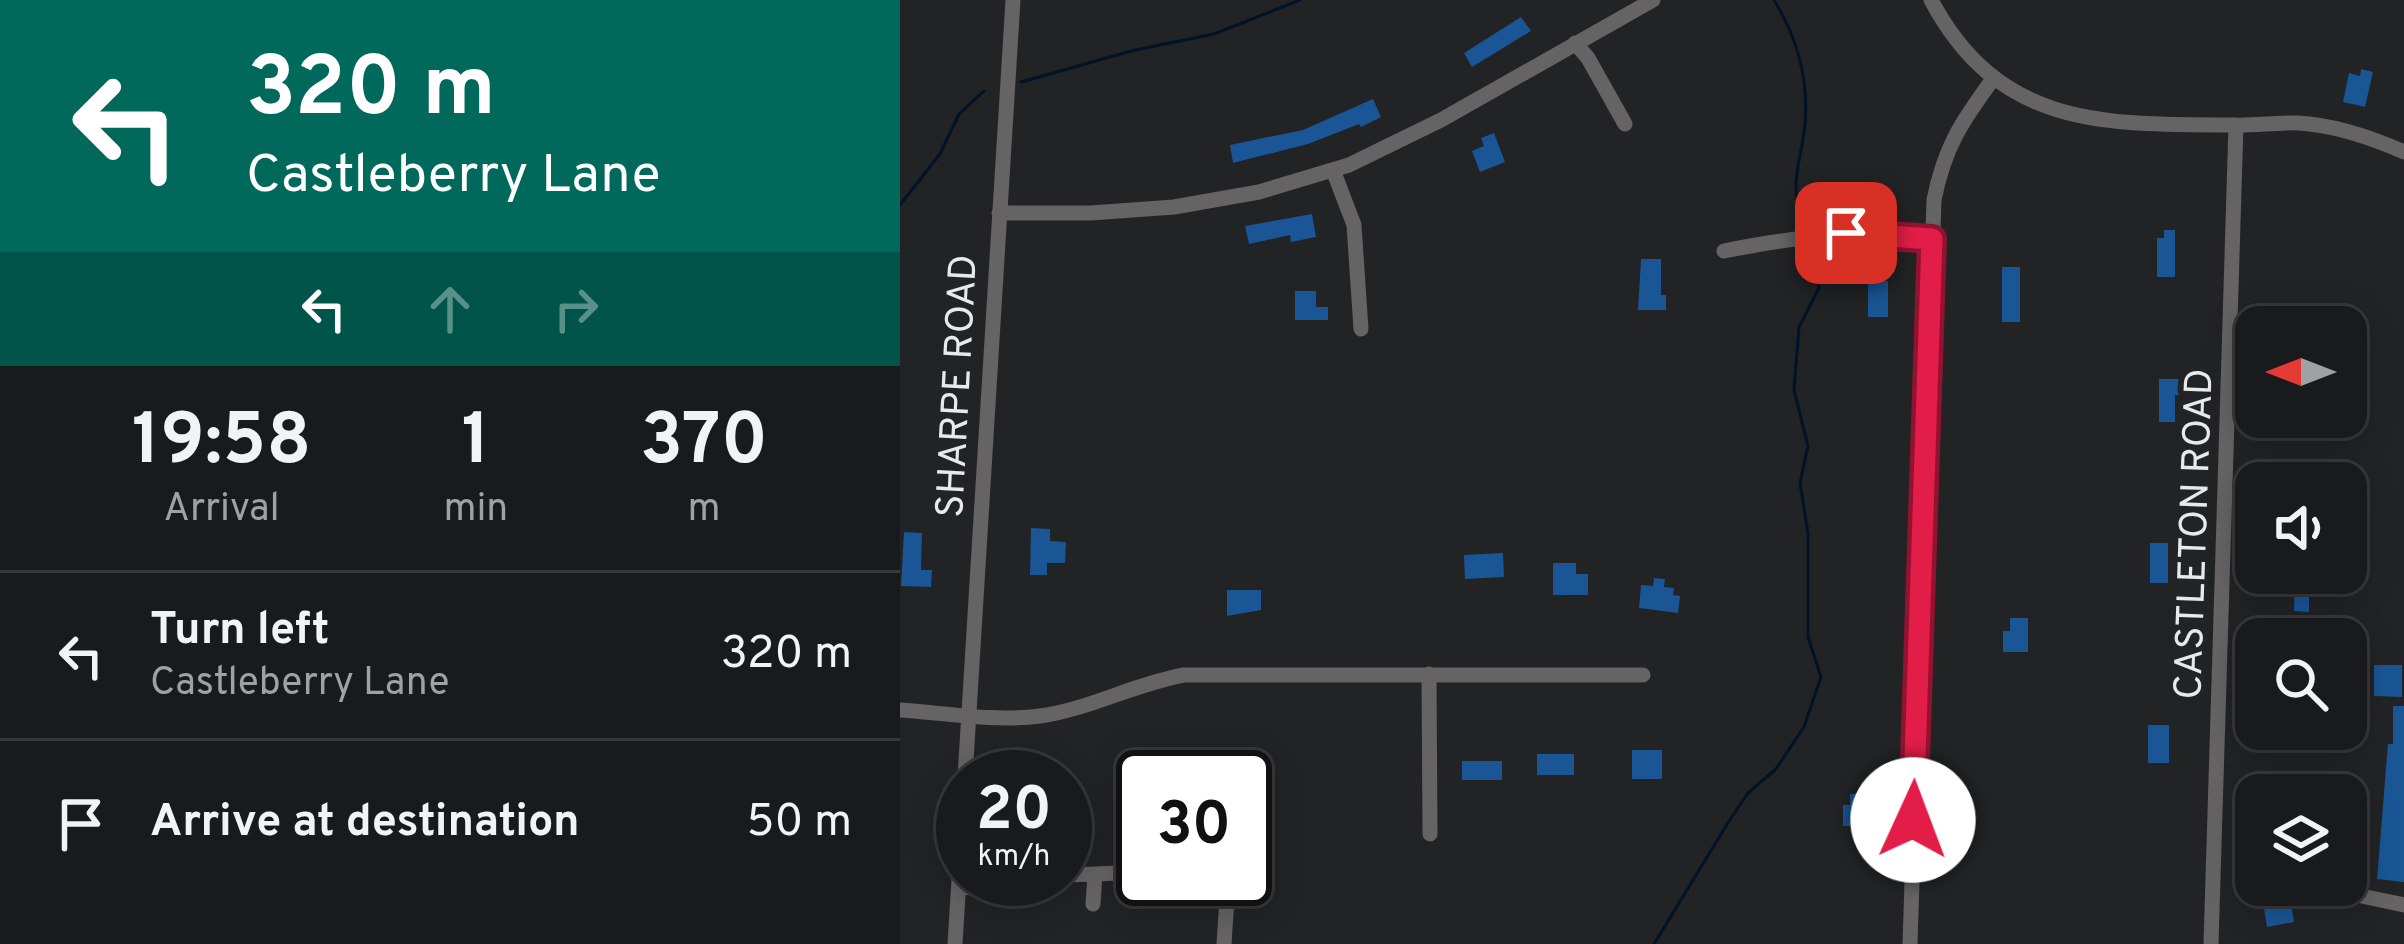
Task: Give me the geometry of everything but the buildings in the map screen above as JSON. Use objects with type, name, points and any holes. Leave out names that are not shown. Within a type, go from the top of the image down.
[{"type":"street","name":"SHARPE ROAD","points":[[967,750],[1013,0]]},
{"type":"street","points":[[999,213],[1091,214],[1174,207],[1258,192],[1333,170],[1441,120],[1654,0]]},
{"type":"street","points":[[1931,0],[1966,53],[1993,80],[2051,109],[2090,121],[2299,123],[2363,134],[2404,152]]},
{"type":"street","points":[[1575,43],[1625,124]]},
{"type":"street","points":[[1910,944],[1932,239],[1942,159],[1993,80]]},
{"type":"street","name":"CASTLETON ROAD","points":[[2211,944],[2236,125]]},
{"type":"street","points":[[1333,170],[1354,225],[1361,328]]},
{"type":"street","points":[[1724,251],[1814,234],[1878,232],[1932,239]]},
{"type":"street","points":[[1430,674],[1430,834]]},
{"type":"street","points":[[900,710],[1040,716],[1144,682],[1184,675],[1642,675]]},
{"type":"street","points":[[1092,874],[1116,873]]},
{"type":"street","points":[[1093,904],[1095,874]]},
{"type":"street","points":[[2367,897],[2404,904]]},
{"type":"street","points":[[956,944],[958,906]]},
{"type":"street","points":[[1224,944],[1226,906]]},
{"type":"waterway","points":[[1021,82],[1214,34],[1300,0]]},
{"type":"waterway","points":[[1774,0],[1790,30],[1803,76],[1805,125],[1796,186],[1804,226]]},
{"type":"waterway","points":[[900,205],[940,154],[959,114],[984,91]]},
{"type":"waterway","points":[[1654,944],[1748,793],[1776,769],[1804,727],[1821,677],[1808,637],[1808,533],[1800,483],[1808,446],[1794,390],[1799,327],[1819,288],[1808,243]]},
{"type":"route","points":[[1846,233],[1932,239],[1913,820]]}]
